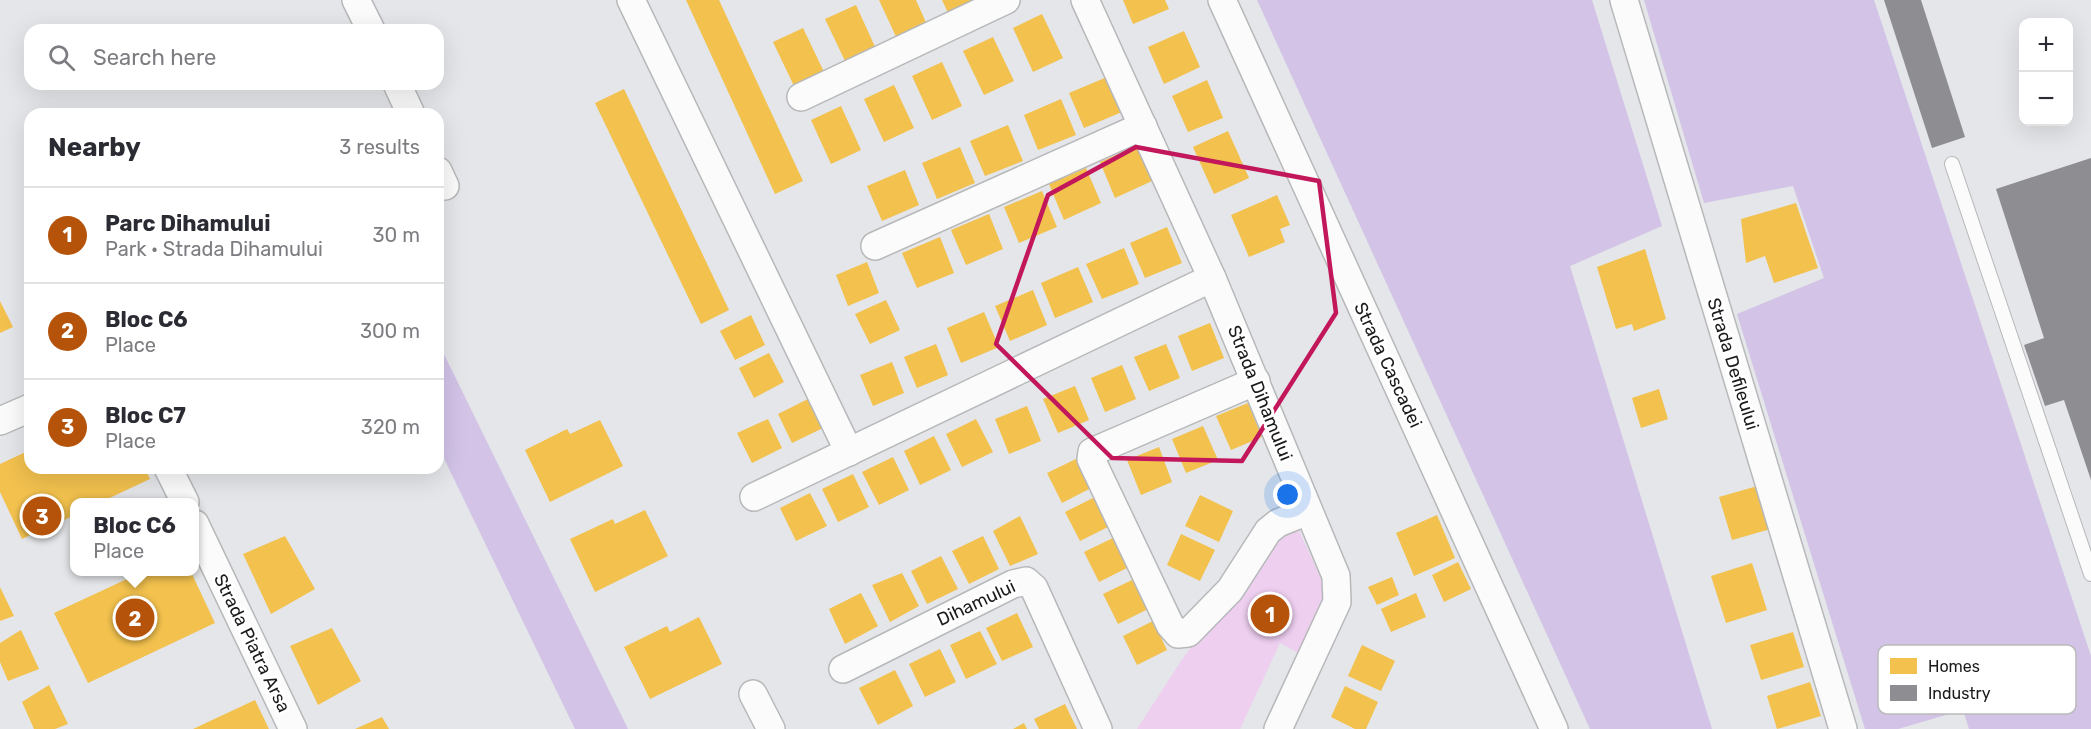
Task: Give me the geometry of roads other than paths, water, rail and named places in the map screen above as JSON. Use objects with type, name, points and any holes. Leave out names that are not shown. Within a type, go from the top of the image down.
[{"type":"street","points":[[356,0],[368,24]]},
{"type":"street","points":[[631,0],[849,452]]},
{"type":"street","points":[[801,97],[1006,0]]},
{"type":"street","name":"Strada Dihamului","points":[[1085,0],[1212,278],[1336,576],[1337,602],[1278,729]]},
{"type":"street","name":"Strada Cascadei","points":[[1222,0],[1554,729]]},
{"type":"street","name":"Strada Defileului","points":[[1624,0],[1843,729]]},
{"type":"street","points":[[400,90],[408,108]]},
{"type":"street","points":[[875,246],[1143,126]]},
{"type":"street","points":[[754,497],[1212,278]]},
{"type":"street","points":[[1256,381],[1092,452],[1091,459],[1170,624],[1178,634],[1188,633],[1230,590],[1268,531],[1278,523],[1308,511]]},
{"type":"street","points":[[0,421],[24,411]]},
{"type":"street","points":[[171,474],[183,498]]},
{"type":"street","name":"Strada Piatra Arsa","points":[[199,532],[293,729]]},
{"type":"street","name":"Dihamului","points":[[843,669],[1012,584],[1026,580],[1034,588],[1098,729]]},
{"type":"street","points":[[753,693],[771,729]]},
{"type":"lane","points":[[1952,164],[2091,574]]},
{"type":"place","name":"Bloc C7","points":[[42,516]]},
{"type":"place","name":"Parc Dihamului","points":[[1270,614]]},
{"type":"place","name":"Bloc C6","points":[[135,618]]}]
